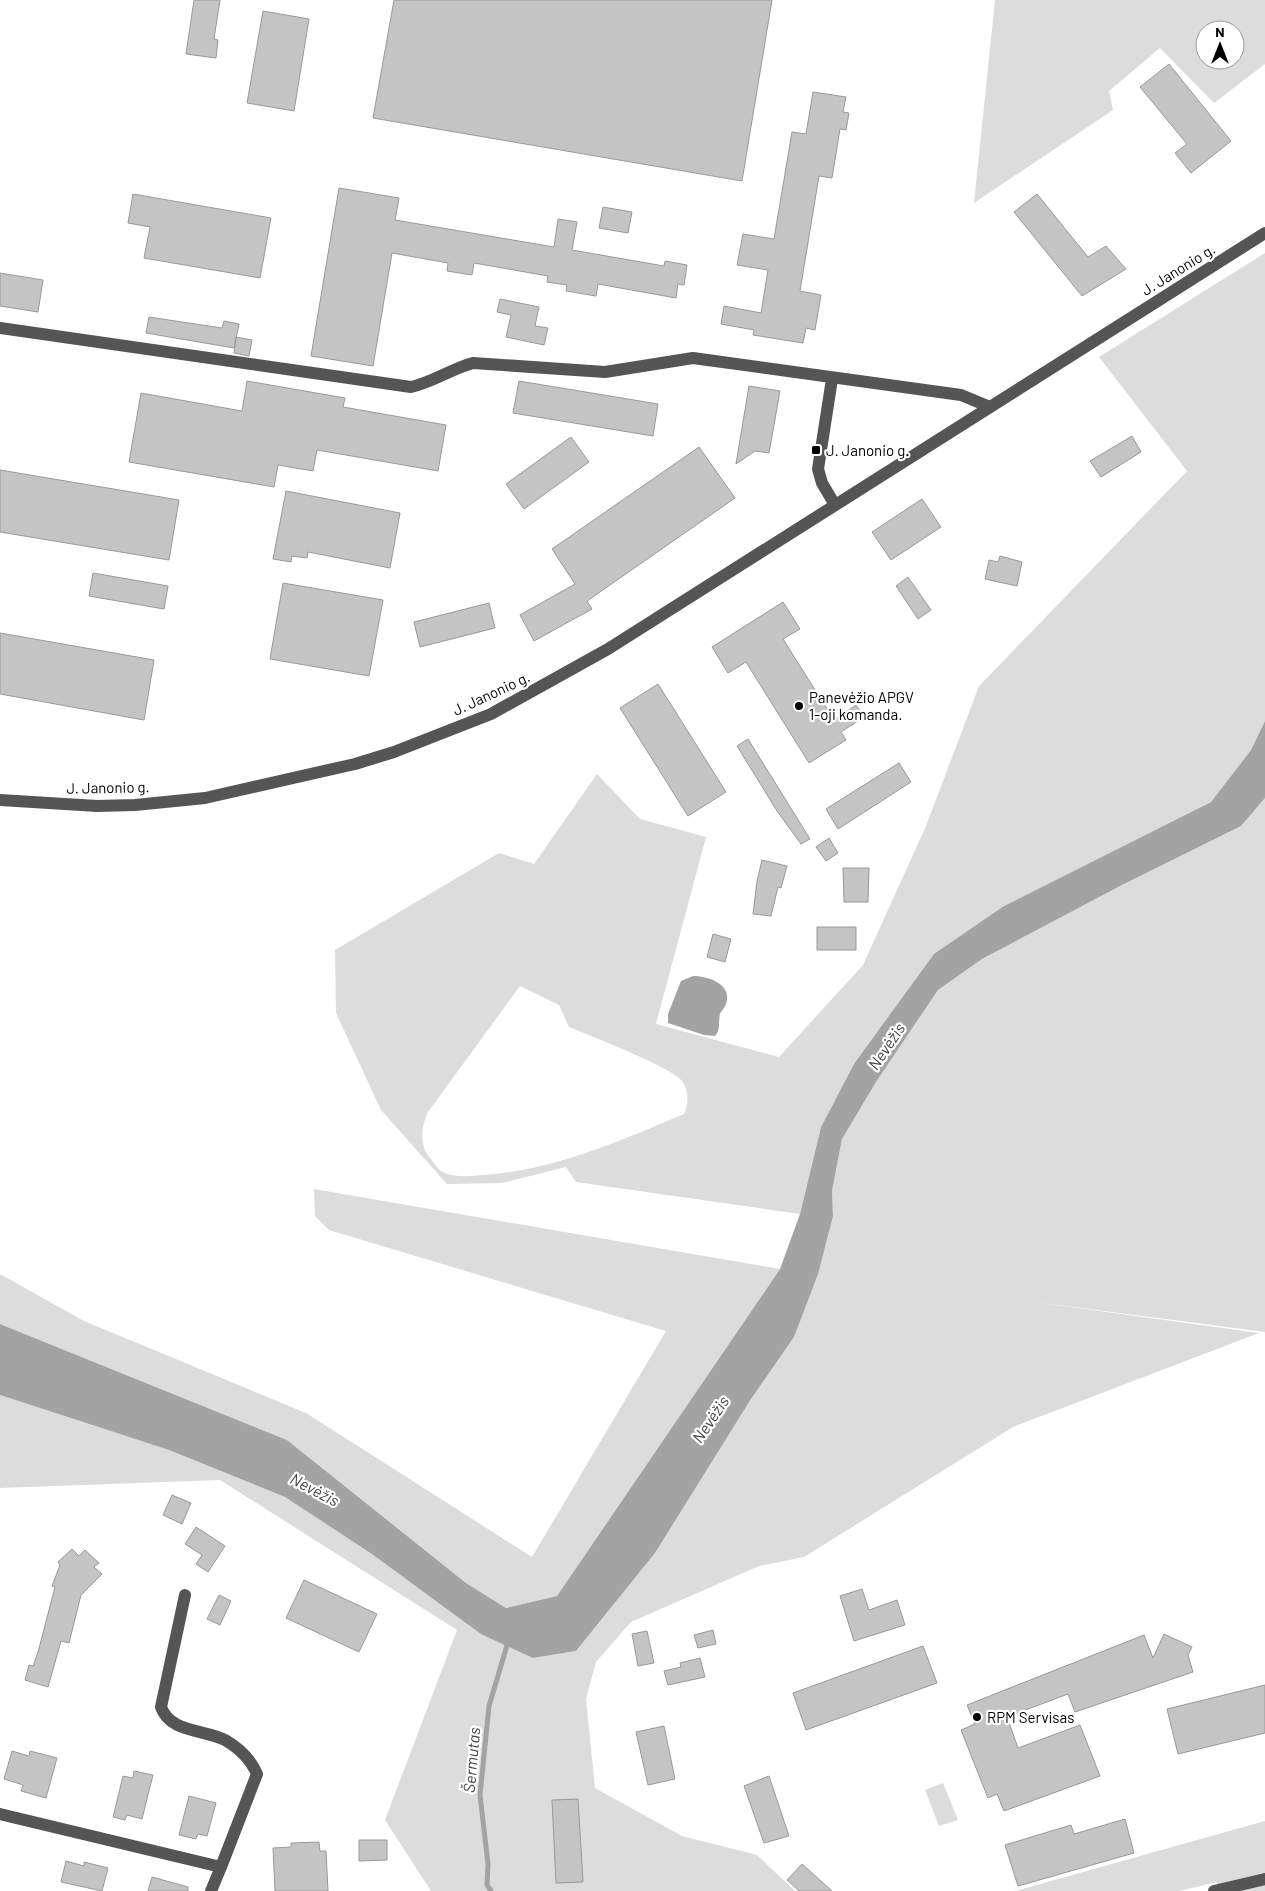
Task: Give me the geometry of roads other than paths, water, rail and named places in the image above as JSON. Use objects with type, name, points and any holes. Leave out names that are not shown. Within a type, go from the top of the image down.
[{"type":"street","name":"J. Janonio g.","points":[[0,800],[97,806],[174,802],[286,781],[354,764],[394,752],[491,714],[541,688],[608,649],[1265,233]]},
{"type":"street","points":[[0,328],[411,387],[426,384],[458,367],[473,363],[604,372],[693,358],[961,396],[990,407]]},
{"type":"street","points":[[832,379],[818,469],[822,483],[836,505]]},
{"type":"street","points":[[185,1595],[161,1707],[164,1716],[171,1722],[224,1740],[252,1762],[257,1774],[211,1891]]},
{"type":"street","points":[[0,1814],[221,1867]]},
{"type":"street","points":[[1214,1891],[1265,1879]]},
{"type":"water","name":"Nevėžis","points":[[1265,721],[1265,798],[1241,826],[1122,885],[982,959],[938,990],[876,1082],[842,1139],[832,1191],[833,1216],[818,1274],[794,1337],[751,1399],[655,1553],[576,1651],[533,1658],[481,1634],[372,1554],[285,1497],[169,1450],[0,1395],[0,1324],[287,1440],[466,1583],[506,1608],[557,1596],[780,1269],[800,1214],[821,1127],[854,1064],[934,954],[1004,906],[1211,802],[1251,750]]},
{"type":"water","points":[[693,976],[718,982],[726,991],[726,1004],[720,1014],[719,1029],[715,1036],[704,1035],[668,1023],[668,1014],[681,981]]},
{"type":"waterway","name":"Šermutas","points":[[491,1891],[487,1885],[488,1864],[480,1795],[489,1706],[508,1642]]},
{"type":"place","name":"J. Janonio g.","points":[[816,450]]},
{"type":"place","name":"Panevėžio APGV 1-oji komanda.","points":[[799,706]]},
{"type":"place","name":"RPM Servisas","points":[[977,1717]]}]
